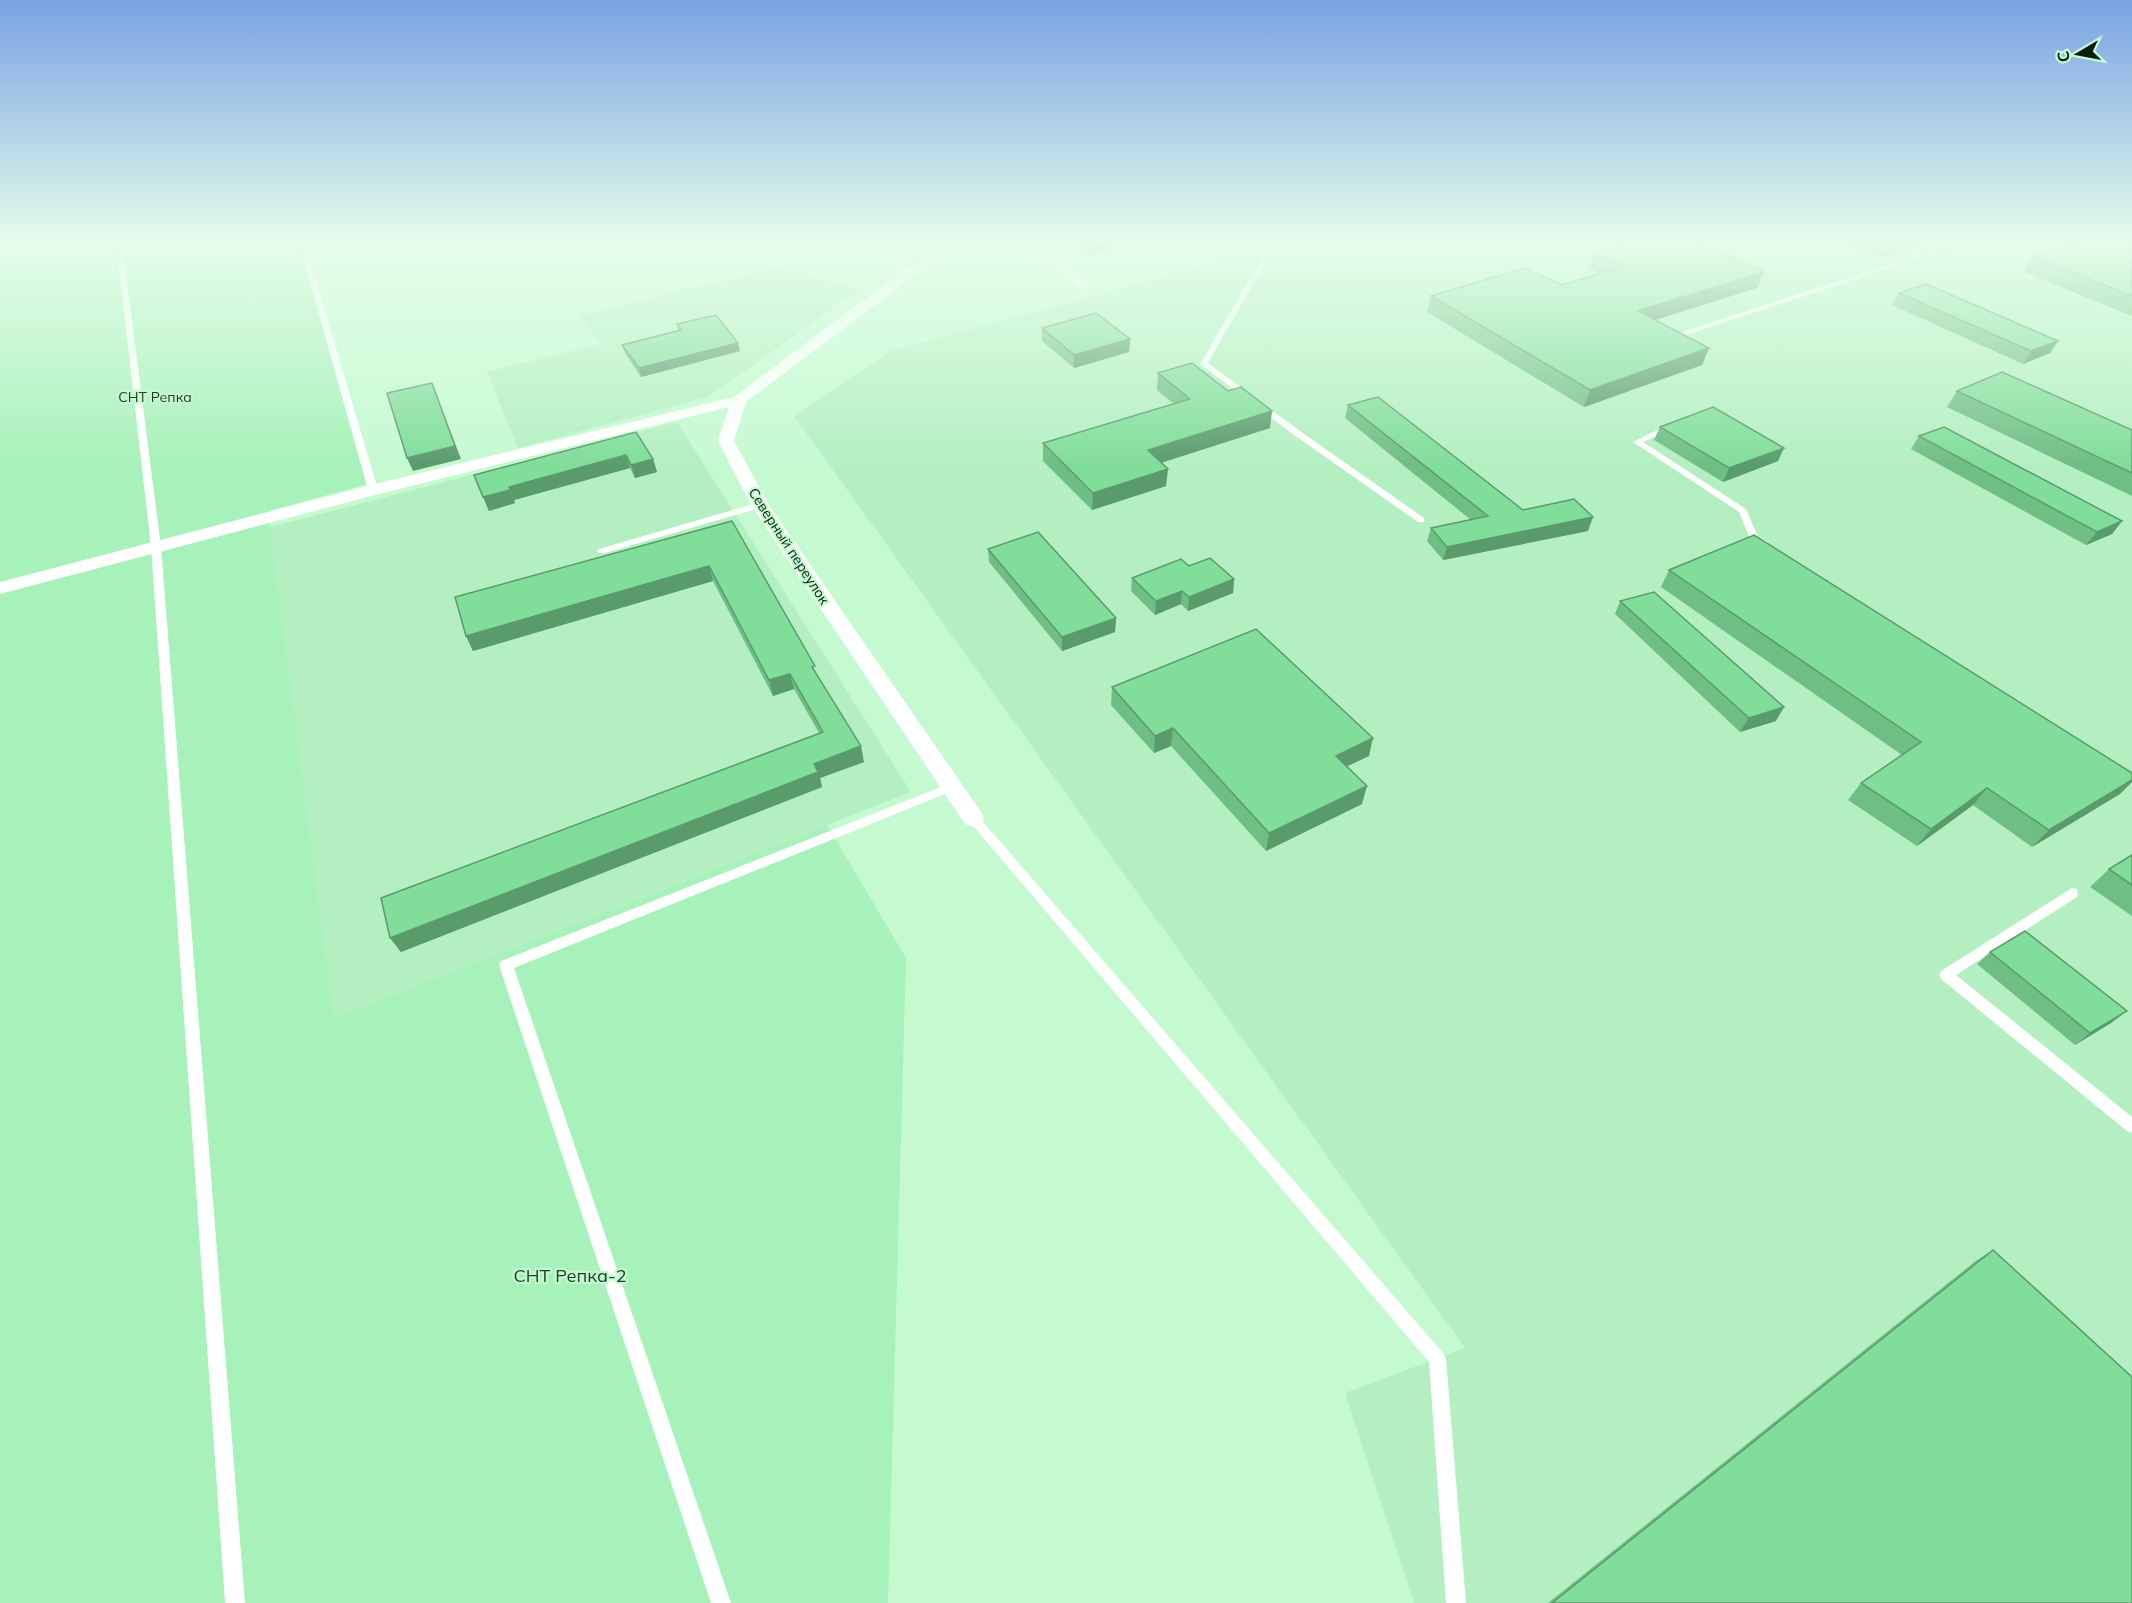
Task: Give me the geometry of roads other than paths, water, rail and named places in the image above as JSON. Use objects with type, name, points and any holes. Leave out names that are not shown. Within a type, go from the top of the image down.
[{"type":"street","points":[[0,588],[373,490],[739,400],[850,317]]},
{"type":"street","name":"Северный переулок","points":[[739,400],[726,441],[760,505],[973,818]]},
{"type":"lane","points":[[128,317],[156,547],[235,1603]]},
{"type":"lane","points":[[323,317],[373,490]]},
{"type":"lane","points":[[1231,317],[1204,363],[1297,433],[1421,520]]},
{"type":"lane","points":[[1674,336],[1733,317]]},
{"type":"lane","points":[[1670,427],[1637,442],[1743,511],[1753,537],[1773,549]]},
{"type":"lane","points":[[602,550],[760,505]]},
{"type":"lane","points":[[721,1603],[506,965],[951,788]]},
{"type":"lane","points":[[973,818],[1437,1359],[1456,1603]]},
{"type":"lane","points":[[2072,893],[1946,975],[2132,1126]]},
{"type":"park label","name":"СНТ Репка","points":[[155,397]]},
{"type":"park label","name":"СНТ Репка-2","points":[[570,1276]]}]
